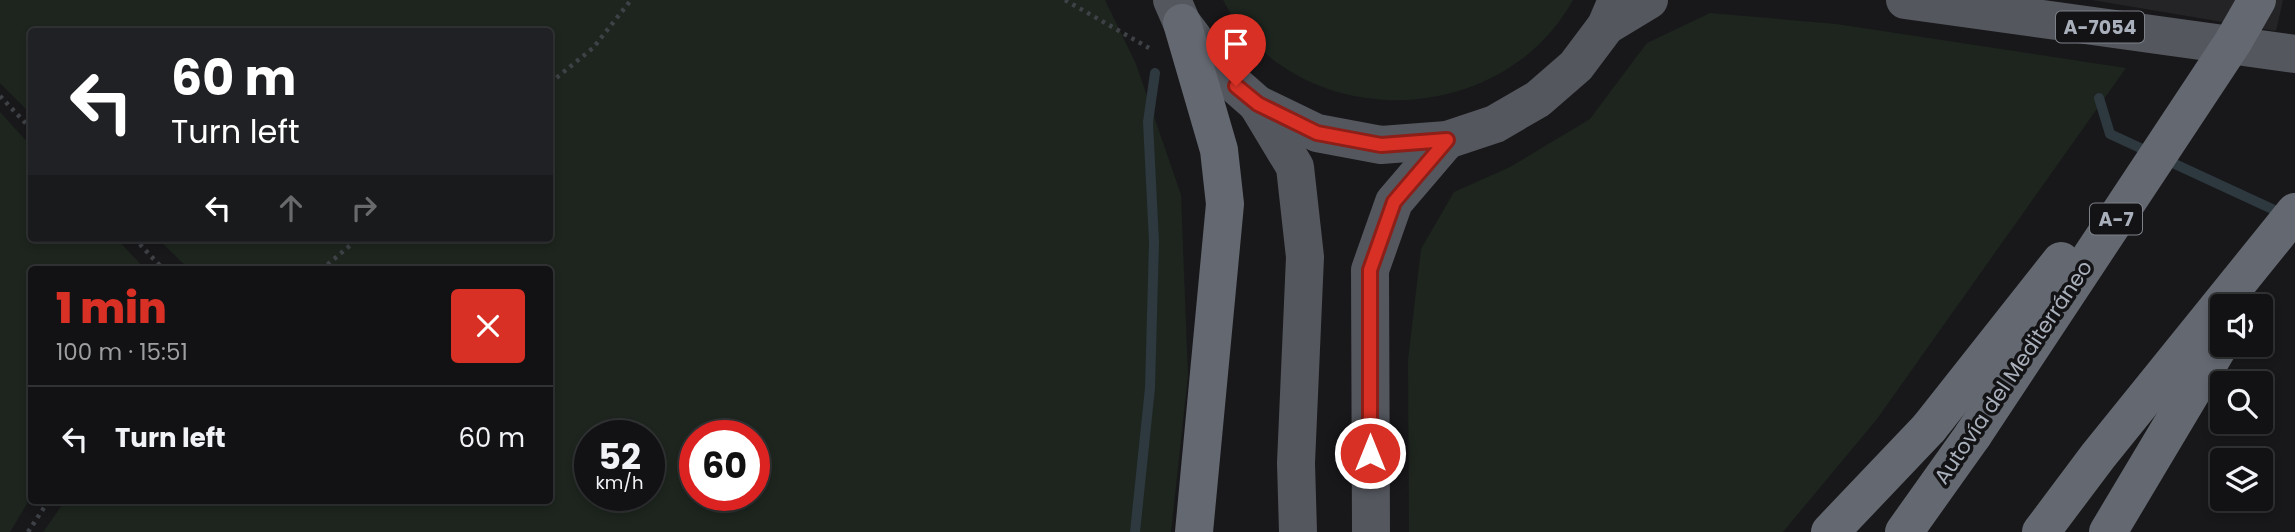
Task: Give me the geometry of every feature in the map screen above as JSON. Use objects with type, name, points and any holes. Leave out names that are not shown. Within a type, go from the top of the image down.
[{"type":"highway","name":"Autovía del Mediterráneo","points":[[1904,532],[1973,435],[2234,42],[2257,0]]},
{"type":"highway","points":[[1177,12],[1219,150],[1225,204],[1194,532]]},
{"type":"highway","points":[[1830,532],[1929,428],[2234,42]]},
{"type":"highway","points":[[2041,532],[2098,456],[2295,212]]},
{"type":"highway","points":[[2251,294],[2295,220]]},
{"type":"highway","points":[[2108,532],[2213,357]]},
{"type":"main road","points":[[1177,12],[1215,67],[1258,104],[1317,133],[1381,145],[1447,140],[1495,124],[1538,99],[1576,66],[1612,13],[1649,0]]},
{"type":"main road","name":"A-7054","points":[[1905,0],[2295,54]]},
{"type":"main road","points":[[1258,104],[1295,167],[1305,257],[1296,463],[1298,532]]},
{"type":"main road","points":[[1370,532],[1370,270],[1394,202],[1447,140]]},
{"type":"path","points":[[553,81],[593,48],[631,0]]},
{"type":"path","points":[[1065,0],[1196,75]]},
{"type":"path","points":[[0,96],[28,126]]},
{"type":"path","points":[[138,242],[160,266]]},
{"type":"path","points":[[326,266],[354,242]]},
{"type":"path","points":[[28,532],[46,504]]},
{"type":"shaded area","points":[[0,0],[1105,0],[1136,64],[1181,195],[1188,376],[1171,532],[43,532],[63,504],[553,504],[553,266],[186,266],[161,242],[553,242],[553,28],[28,28],[28,111],[0,83]]},
{"type":"shaded area","points":[[1223,0],[1573,0],[1540,43],[1498,75],[1449,94],[1397,100],[1346,94],[1297,76],[1255,44]]},
{"type":"shaded area","points":[[2092,0],[2283,0],[2276,31]]},
{"type":"shaded area","points":[[1710,13],[1836,24],[2126,68],[1877,419],[1783,532],[1409,532],[1408,360],[1421,249],[1454,192],[1510,167],[1590,119],[1647,43]]},
{"type":"shaded area","points":[[0,112],[28,143],[28,242],[120,242],[142,266],[28,266],[28,502],[10,532],[0,532]]},
{"type":"waterway","points":[[1135,532],[1150,388],[1154,242],[1148,122],[1155,73]]},
{"type":"waterway","points":[[2099,98],[2110,134],[2283,214]]},
{"type":"route","points":[[1236,86],[1258,104],[1317,133],[1381,145],[1447,140],[1394,202],[1370,270],[1370,453]]}]
